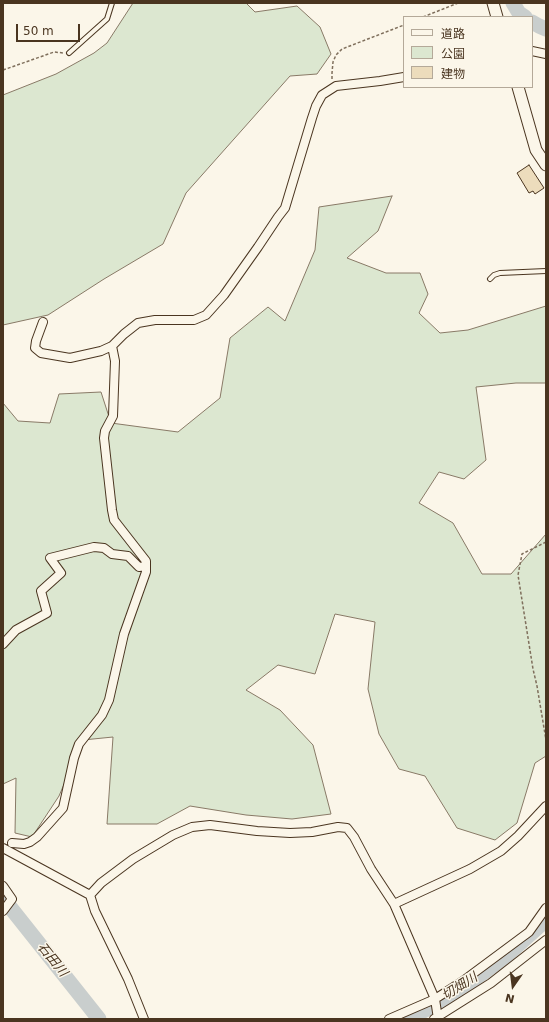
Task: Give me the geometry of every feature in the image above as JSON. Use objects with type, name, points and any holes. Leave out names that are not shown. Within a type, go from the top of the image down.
[{"type":"main road","points":[[493,3],[498,16]]},
{"type":"main road","points":[[518,88],[536,150],[546,165]]},
{"type":"street","points":[[533,52],[546,54]]},
{"type":"street","points":[[43,322],[35,348],[41,353],[70,358],[102,351],[112,346],[138,323],[155,320],[194,320],[206,315],[224,295],[285,208],[316,106],[322,95],[336,86],[403,77]]},
{"type":"street","points":[[12,843],[24,844],[37,837],[63,808],[74,758],[79,744],[102,715],[109,700],[124,634],[146,572],[146,561],[114,520],[112,510],[104,438],[105,431],[113,416],[115,361],[112,346]]},
{"type":"street","points":[[3,644],[16,630],[47,613],[41,591],[61,573],[50,558],[94,547],[104,548],[112,554],[128,556],[139,567],[146,566]]},
{"type":"street","points":[[394,904],[470,869],[501,851],[518,836],[546,806]]},
{"type":"street","points":[[90,895],[101,883],[133,859],[173,835],[192,827],[210,825],[257,831],[290,833],[312,832],[338,827],[347,828],[354,837],[371,869],[394,904],[435,999],[436,1018],[491,983],[546,940]]},
{"type":"street","points":[[3,848],[90,895],[95,910],[128,979],[144,1019]]},
{"type":"street","points":[[3,886],[12,899],[3,911]]},
{"type":"street","points":[[389,1019],[435,999],[463,981],[529,932],[546,908]]},
{"type":"lane","points":[[69,53],[107,19],[112,3]]},
{"type":"lane","points":[[490,279],[494,275],[500,273],[546,271]]},
{"type":"path","points":[[426,16],[458,3]]},
{"type":"path","points":[[334,87],[332,73],[333,62],[336,55],[342,49],[403,25]]},
{"type":"path","points":[[3,70],[54,52],[69,53]]},
{"type":"path","points":[[546,542],[522,554],[518,575],[546,740]]},
{"type":"green space","points":[[133,3],[246,3],[255,12],[297,6],[320,27],[331,54],[317,74],[290,76],[186,193],[163,244],[104,279],[48,315],[3,325],[3,95],[56,74],[94,53],[107,43]]},
{"type":"green space","points":[[392,196],[378,231],[347,258],[386,273],[420,273],[428,294],[419,313],[440,333],[468,330],[546,306],[546,383],[516,383],[476,387],[486,460],[464,479],[439,472],[419,503],[453,523],[482,574],[511,574],[546,534],[546,756],[535,763],[517,823],[495,840],[457,828],[425,776],[399,769],[379,734],[368,689],[375,622],[335,614],[315,674],[278,665],[246,690],[280,710],[313,745],[331,814],[292,819],[246,815],[190,806],[157,824],[107,824],[113,737],[83,740],[59,796],[32,837],[15,833],[16,778],[3,784],[3,403],[18,421],[50,423],[59,394],[101,392],[111,423],[178,432],[220,398],[230,338],[268,307],[285,321],[315,250],[319,207]]},
{"type":"building","points":[[529,165],[544,188],[535,194],[533,191],[529,193],[517,173]]},
{"type":"waterway","points":[[513,3],[519,13],[524,16]]},
{"type":"waterway","points":[[533,23],[546,29]]},
{"type":"waterway","name":"石田川","points":[[3,903],[10,907],[99,1019]]},
{"type":"waterway","name":"切畑川","points":[[408,1019],[468,984],[505,957],[546,920]]}]
